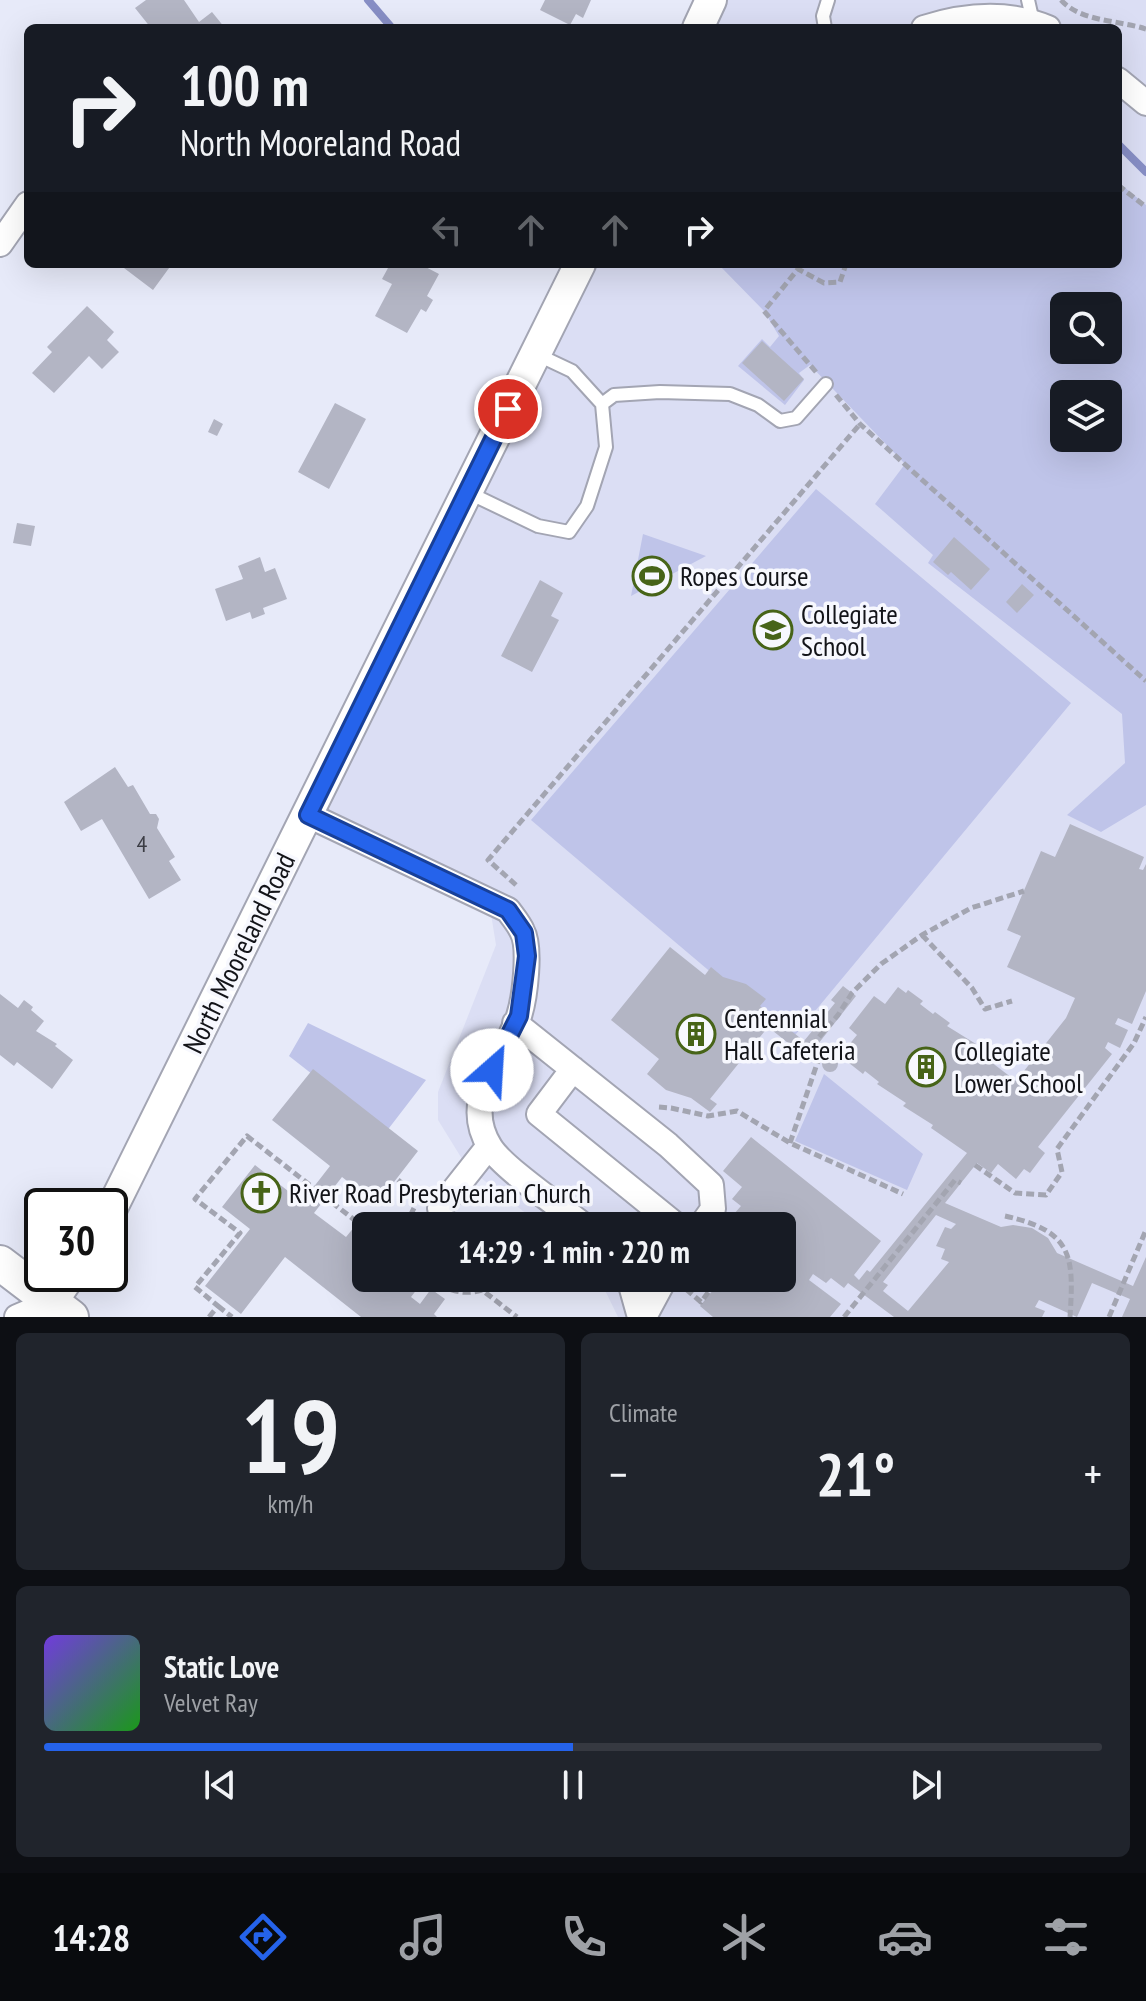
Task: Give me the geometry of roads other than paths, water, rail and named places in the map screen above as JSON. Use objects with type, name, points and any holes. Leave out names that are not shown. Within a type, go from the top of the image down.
[{"type":"main road","points":[[0,1263],[57,1312]]},
{"type":"street","points":[[700,24],[711,0]]},
{"type":"street","points":[[941,24],[975,16],[1036,17]]},
{"type":"street","points":[[1122,83],[1146,103]]},
{"type":"street","points":[[0,244],[24,210]]},
{"type":"street","name":"North Mooreland Road","points":[[122,1188],[578,268]]},
{"type":"street","points":[[308,815],[508,910],[524,933],[527,956],[519,1016],[480,1094],[479,1116],[489,1146],[567,1212]]},
{"type":"street","points":[[515,1023],[668,1145],[711,1185],[711,1212]]},
{"type":"street","points":[[573,1069],[539,1114],[660,1212]]},
{"type":"street","points":[[440,1208],[489,1146]]},
{"type":"street","points":[[17,1317],[57,1312],[64,1292]]},
{"type":"street","points":[[634,1292],[642,1317]]},
{"type":"street","points":[[642,1317],[663,1292]]},
{"type":"lane","points":[[824,24],[823,16],[828,0]]},
{"type":"lane","points":[[467,492],[538,526],[569,532],[587,506],[606,447],[602,404],[572,371],[536,354]]},
{"type":"lane","points":[[602,404],[614,395],[660,392],[730,394],[758,405],[780,421],[796,418],[826,384]]},
{"type":"waterway","points":[[368,0],[389,24]]},
{"type":"waterway","points":[[1122,148],[1146,172]]},
{"type":"place","name":"Ropes Course","points":[[652,576]]},
{"type":"place","name":"Collegiate School","points":[[773,630]]},
{"type":"place","name":"Centennial Hall Cafeteria","points":[[696,1034]]},
{"type":"place","name":"Collegiate Lower School","points":[[926,1067]]},
{"type":"place","name":"River Road Presbyterian Church","points":[[261,1193]]}]
